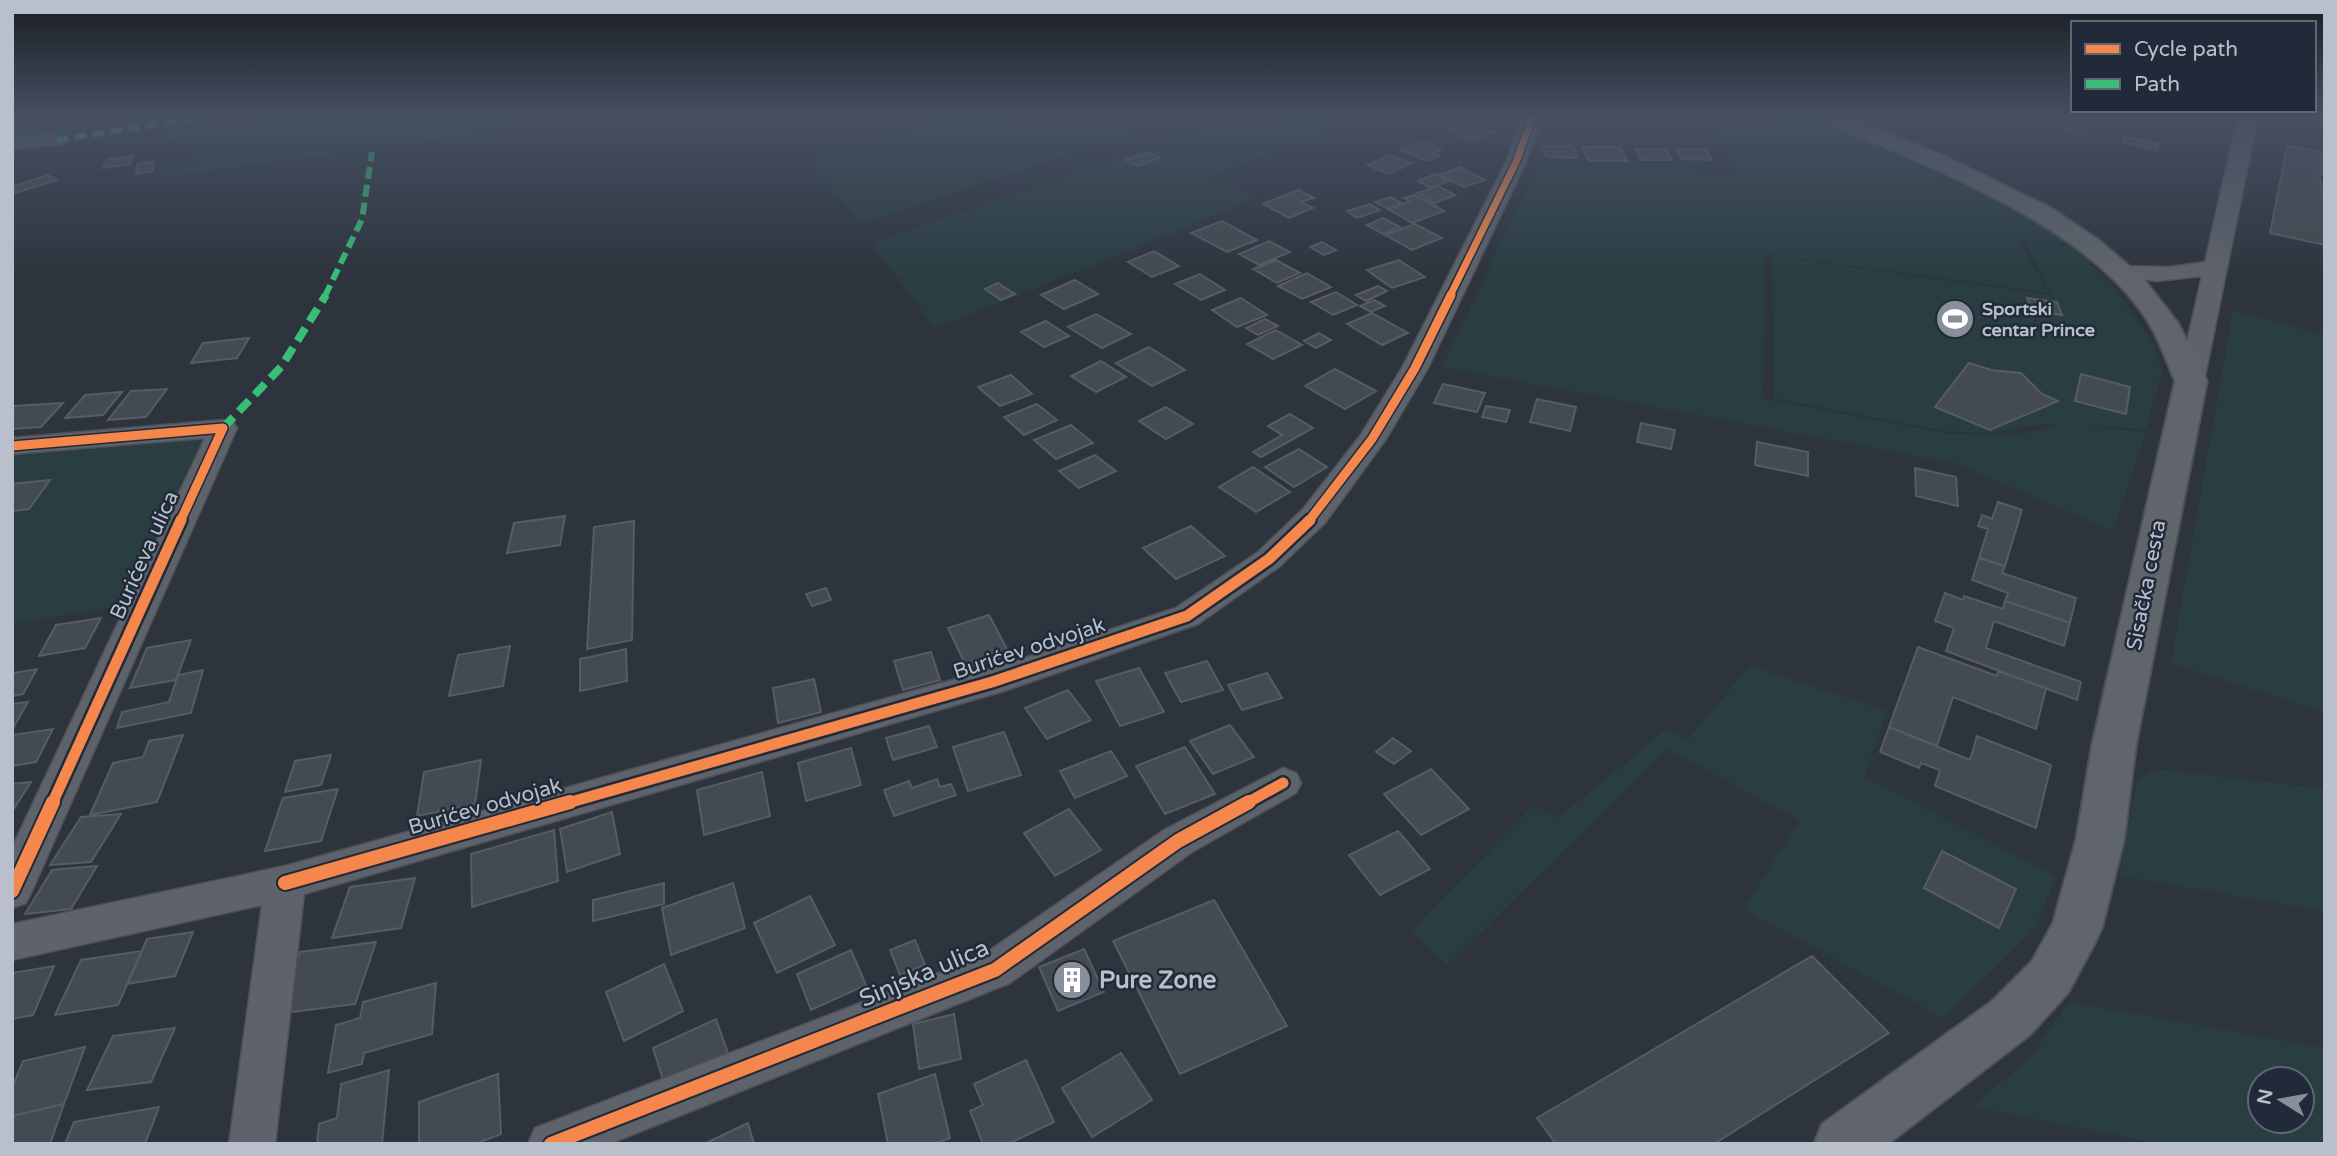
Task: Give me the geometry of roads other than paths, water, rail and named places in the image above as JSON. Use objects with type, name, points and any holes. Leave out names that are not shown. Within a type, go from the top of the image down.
[{"type":"main road","points":[[1952,170],[2069,231],[2121,271],[2160,316],[2183,355],[2191,381]]},
{"type":"main road","name":"Sisačka cesta","points":[[1842,1144],[2011,1018],[2050,977],[2077,928],[2100,840],[2114,745],[2191,381]]},
{"type":"street","name":"Burićev odvojak","points":[[285,883],[992,682],[1187,616],[1269,559],[1305,524],[1372,439],[1415,368],[1512,170]]},
{"type":"street","points":[[2191,381],[2236,170]]},
{"type":"street","points":[[2121,271],[2189,274],[2216,266]]},
{"type":"street","name":"Burićeva ulica","points":[[12,446],[223,428],[12,891]]},
{"type":"street","name":"Sinjska ulica","points":[[551,1144],[995,970],[1178,841],[1283,783]]},
{"type":"street","points":[[12,942],[285,883],[251,1144]]},
{"type":"place","name":"Sportski centar Prince","points":[[1955,319]]},
{"type":"place","name":"Pure Zone","points":[[1072,980]]}]
